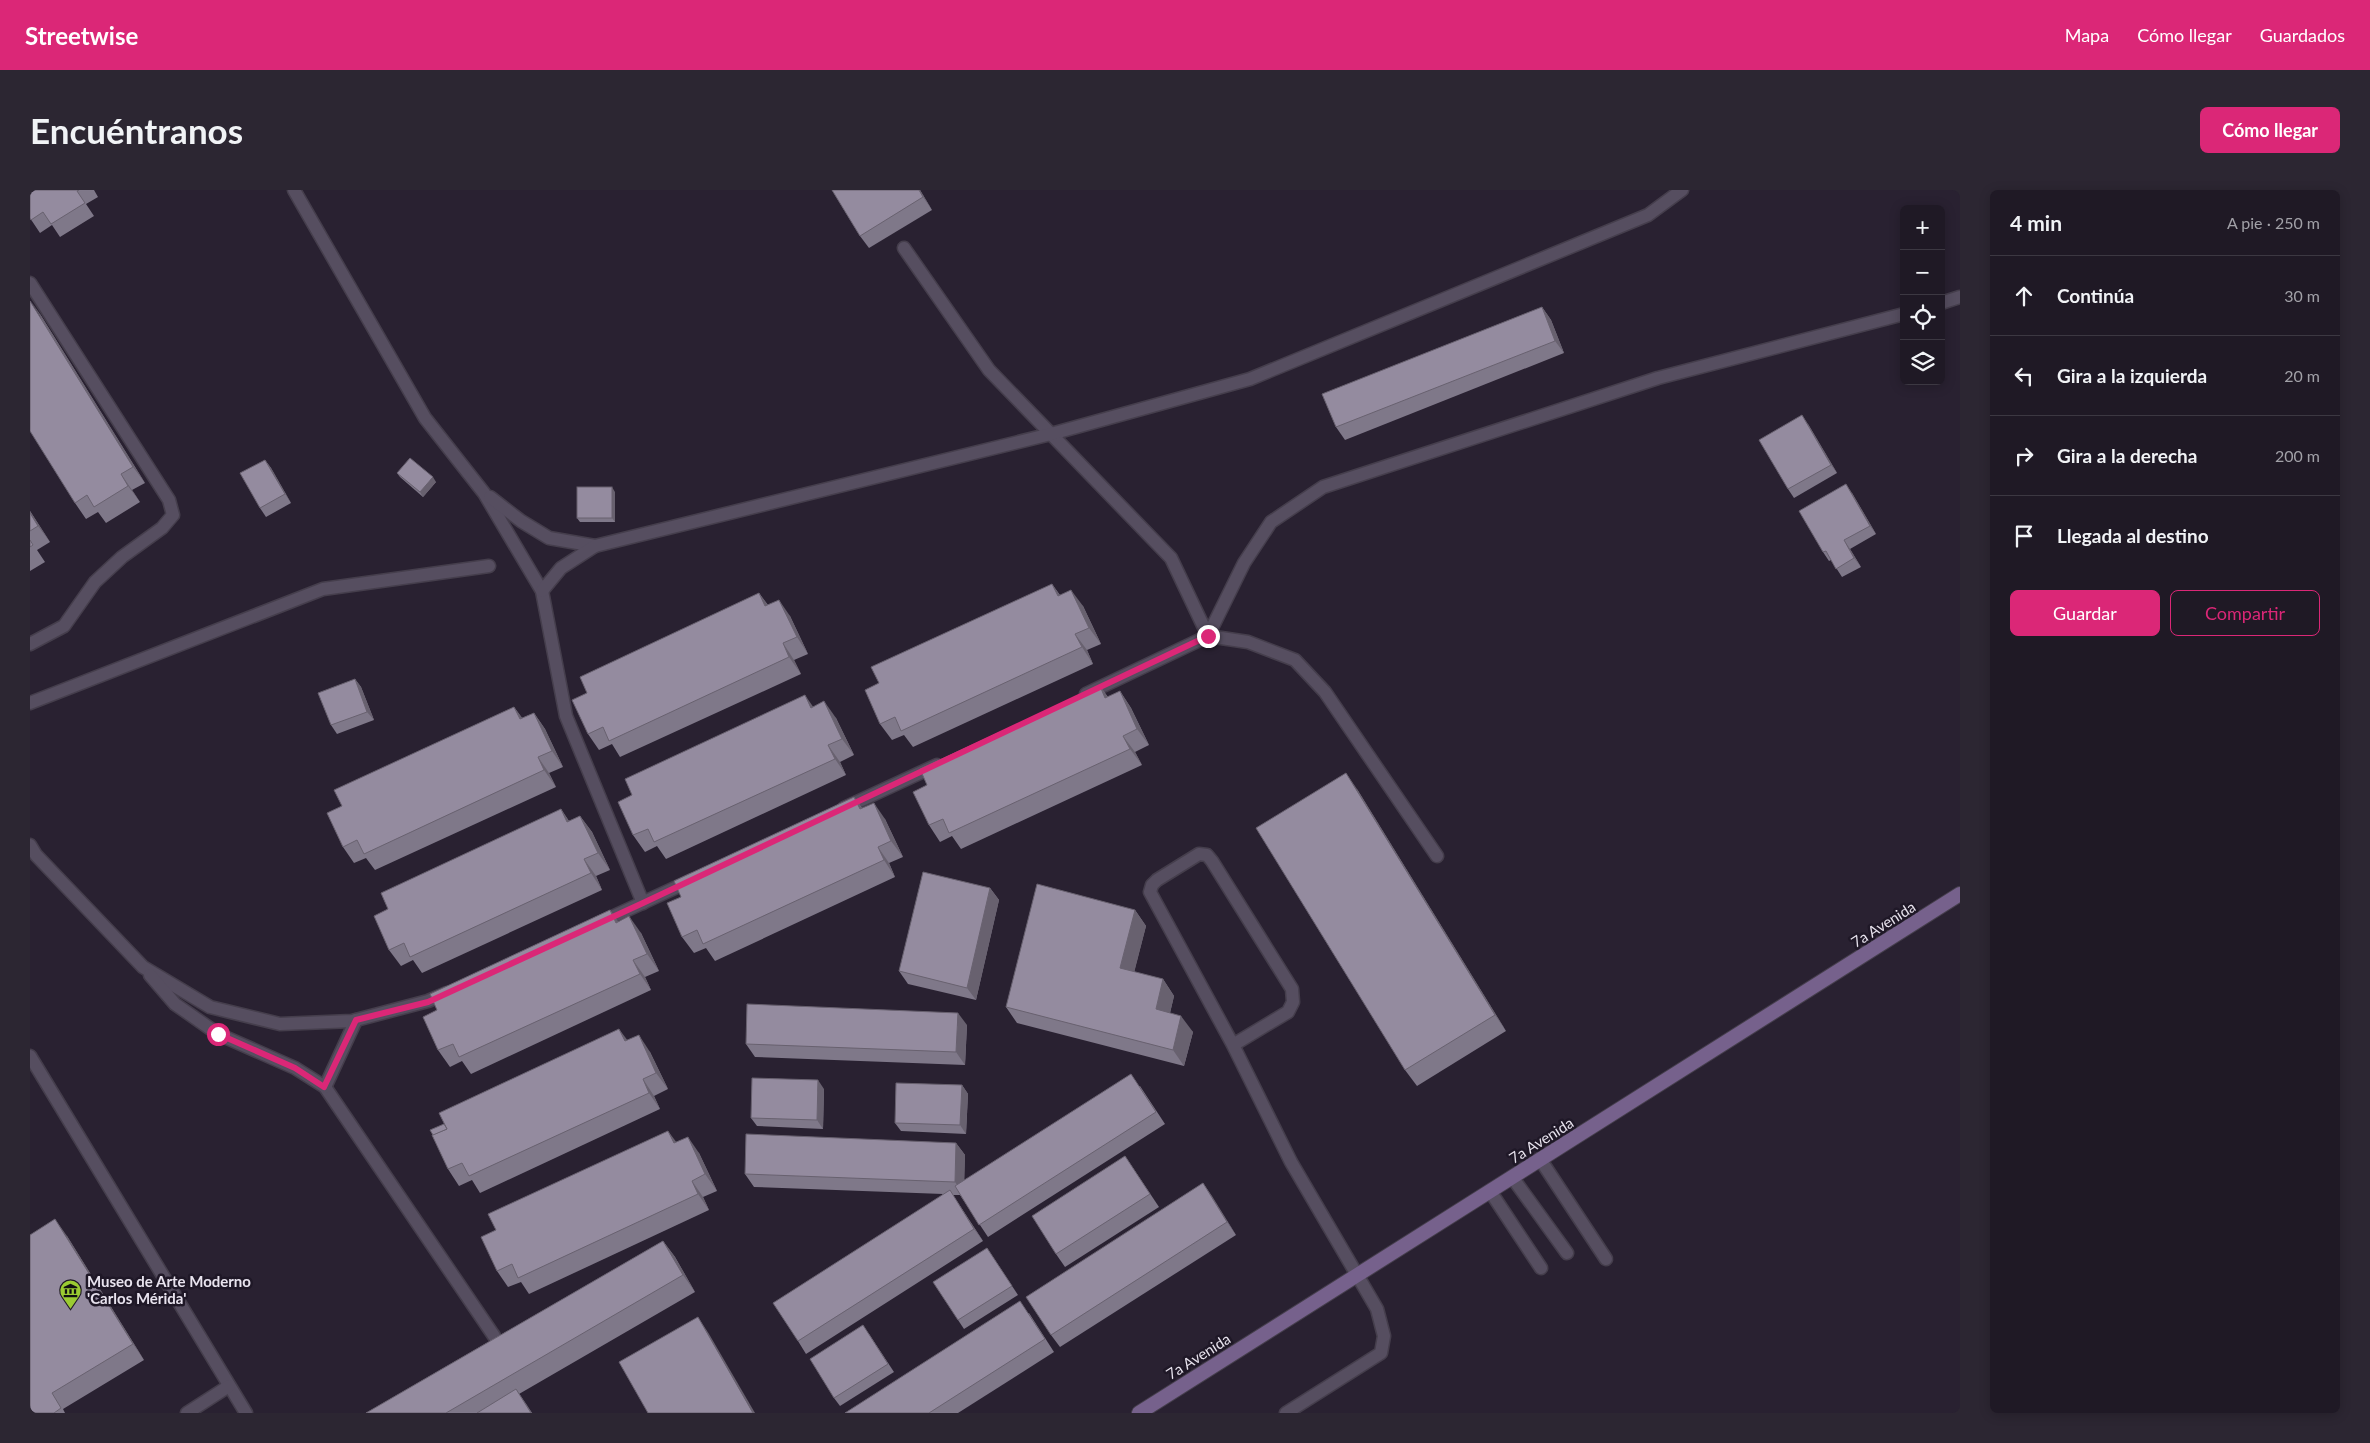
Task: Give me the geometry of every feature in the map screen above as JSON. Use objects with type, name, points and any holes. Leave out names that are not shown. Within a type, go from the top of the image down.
[{"type":"main road","name":"7a Avenida","points":[[1139,1413],[1960,894]]},
{"type":"lane","points":[[294,190],[425,418],[484,493],[542,591],[566,716],[643,903]]},
{"type":"lane","points":[[542,591],[561,568],[595,546],[1051,434],[1250,379],[1648,215],[1682,190]]},
{"type":"lane","points":[[904,248],[989,370],[1171,558],[1208,636]]},
{"type":"lane","points":[[30,283],[169,500],[173,515],[162,528],[122,557],[95,582],[64,626],[30,644]]},
{"type":"lane","points":[[1945,302],[1960,297]]},
{"type":"lane","points":[[1208,636],[1244,563],[1271,522],[1323,487],[1658,378],[1900,315]]},
{"type":"lane","points":[[484,493],[521,521],[549,538],[595,546]]},
{"type":"lane","points":[[30,702],[323,589],[490,566]]},
{"type":"lane","points":[[1073,700],[1208,636],[1248,642],[1295,660],[1325,692],[1437,856]]},
{"type":"lane","points":[[831,814],[948,759]]},
{"type":"lane","points":[[30,845],[36,855],[143,967],[175,1004],[218,1034],[295,1068],[324,1087],[494,1336]]},
{"type":"lane","points":[[1233,1045],[1288,1012],[1293,1002],[1292,989],[1212,861],[1207,855],[1199,854],[1157,880],[1152,885],[1150,892],[1233,1045],[1291,1162],[1377,1309],[1384,1336],[1380,1353],[1286,1413]]},
{"type":"lane","points":[[589,927],[706,873]]},
{"type":"lane","points":[[143,967],[210,1006],[280,1024],[356,1020],[428,1002],[454,989]]},
{"type":"lane","points":[[324,1087],[356,1020]]},
{"type":"lane","points":[[30,1056],[246,1413]]},
{"type":"lane","points":[[1540,1159],[1606,1258]]},
{"type":"lane","points":[[1512,1177],[1567,1253]]},
{"type":"lane","points":[[1490,1191],[1541,1268]]},
{"type":"lane","points":[[187,1413],[229,1386]]},
{"type":"building","points":[[30,190],[79,190],[77,191],[85,203],[51,224],[43,212],[31,220]]},
{"type":"building","points":[[832,190],[919,190],[923,197],[860,236]]},
{"type":"building","points":[[30,301],[133,467],[121,474],[128,486],[94,507],[87,495],[75,503],[30,431]]},
{"type":"building","points":[[1542,307],[1555,341],[1336,427],[1322,394]]},
{"type":"building","points":[[1802,415],[1831,465],[1788,489],[1759,440]]},
{"type":"building","points":[[410,458],[433,477],[420,492],[397,473]]},
{"type":"building","points":[[265,460],[285,494],[260,508],[240,473]]},
{"type":"building","points":[[1846,484],[1870,526],[1844,540],[1854,558],[1836,569],[1826,551],[1823,552],[1799,511]]},
{"type":"building","points":[[577,487],[612,487],[612,518],[577,518]]},
{"type":"building","points":[[30,513],[38,526],[30,531]]},
{"type":"building","points":[[1052,584],[1058,596],[1071,590],[1089,628],[1075,634],[1082,647],[901,731],[895,717],[880,724],[865,690],[879,683],[871,667]]},
{"type":"building","points":[[759,593],[765,606],[779,600],[797,637],[783,643],[789,657],[609,741],[603,727],[588,734],[572,700],[587,693],[580,677]]},
{"type":"building","points":[[355,679],[367,712],[331,725],[318,693]]},
{"type":"building","points":[[1100,686],[1105,698],[1120,691],[1137,729],[1123,736],[1130,749],[949,833],[943,819],[929,825],[913,792],[927,785],[920,769]]},
{"type":"building","points":[[805,695],[811,708],[824,701],[842,739],[828,745],[835,759],[654,842],[648,829],[633,835],[618,802],[632,795],[625,779]]},
{"type":"building","points":[[514,707],[520,719],[534,713],[552,751],[538,757],[544,770],[364,854],[357,840],[343,847],[327,813],[342,806],[334,790]]},
{"type":"building","points":[[1346,773],[1495,1015],[1405,1070],[1256,828]]},
{"type":"building","points":[[854,797],[860,809],[874,803],[891,841],[878,847],[884,860],[703,944],[697,930],[682,937],[667,903],[681,897],[674,881]]},
{"type":"building","points":[[561,809],[567,822],[580,816],[598,853],[584,859],[591,873],[410,957],[404,943],[389,950],[374,916],[388,909],[381,893]]},
{"type":"building","points":[[923,872],[990,888],[967,988],[899,971]]},
{"type":"building","points":[[1037,884],[1135,910],[1120,968],[1163,979],[1156,1009],[1181,1016],[1173,1050],[1006,1007]]},
{"type":"building","points":[[610,910],[616,923],[629,916],[647,954],[633,960],[640,974],[459,1057],[453,1044],[438,1050],[423,1017],[437,1010],[430,994]]},
{"type":"building","points":[[747,1004],[958,1013],[956,1052],[746,1044]]},
{"type":"building","points":[[619,1029],[625,1041],[639,1035],[656,1073],[643,1079],[649,1093],[469,1176],[462,1163],[448,1169],[432,1135],[447,1129],[439,1113]]},
{"type":"building","points":[[1131,1074],[1156,1112],[979,1225],[955,1186]]},
{"type":"building","points":[[752,1078],[818,1080],[817,1120],[751,1118]]},
{"type":"building","points":[[896,1083],[962,1085],[960,1125],[895,1123]]},
{"type":"building","points":[[444,1124],[447,1129],[433,1135],[430,1130]]},
{"type":"building","points":[[668,1131],[674,1143],[688,1137],[705,1174],[692,1181],[698,1194],[518,1278],[512,1264],[497,1271],[481,1237],[496,1230],[488,1214]]},
{"type":"building","points":[[746,1134],[956,1143],[955,1182],[745,1174]]},
{"type":"building","points":[[1125,1156],[1150,1194],[1056,1254],[1032,1216]]},
{"type":"building","points":[[1203,1183],[1227,1222],[1051,1335],[1026,1297]]},
{"type":"building","points":[[950,1190],[974,1229],[798,1341],[773,1303]]},
{"type":"building","name":"Museo de Arte Moderno 'Carlos Mérida'","points":[[55,1219],[133,1344],[52,1393],[61,1408],[54,1413],[30,1413],[30,1235]]},
{"type":"building","points":[[663,1241],[683,1275],[446,1413],[366,1413]]},
{"type":"building","points":[[987,1248],[1012,1286],[958,1320],[933,1282]]},
{"type":"building","points":[[1020,1301],[1045,1339],[929,1413],[845,1413]]},
{"type":"building","points":[[698,1317],[753,1413],[648,1413],[619,1362]]},
{"type":"building","points":[[863,1325],[888,1364],[834,1398],[810,1359]]},
{"type":"building","points":[[516,1389],[531,1413],[477,1413]]},
{"type":"place","name":"Museo de Arte Moderno 'Carlos Mérida'","points":[[71,1309]]},
{"type":"route","points":[[218,1034],[295,1068],[324,1087],[356,1020],[428,1002],[643,903],[1208,636]]}]
